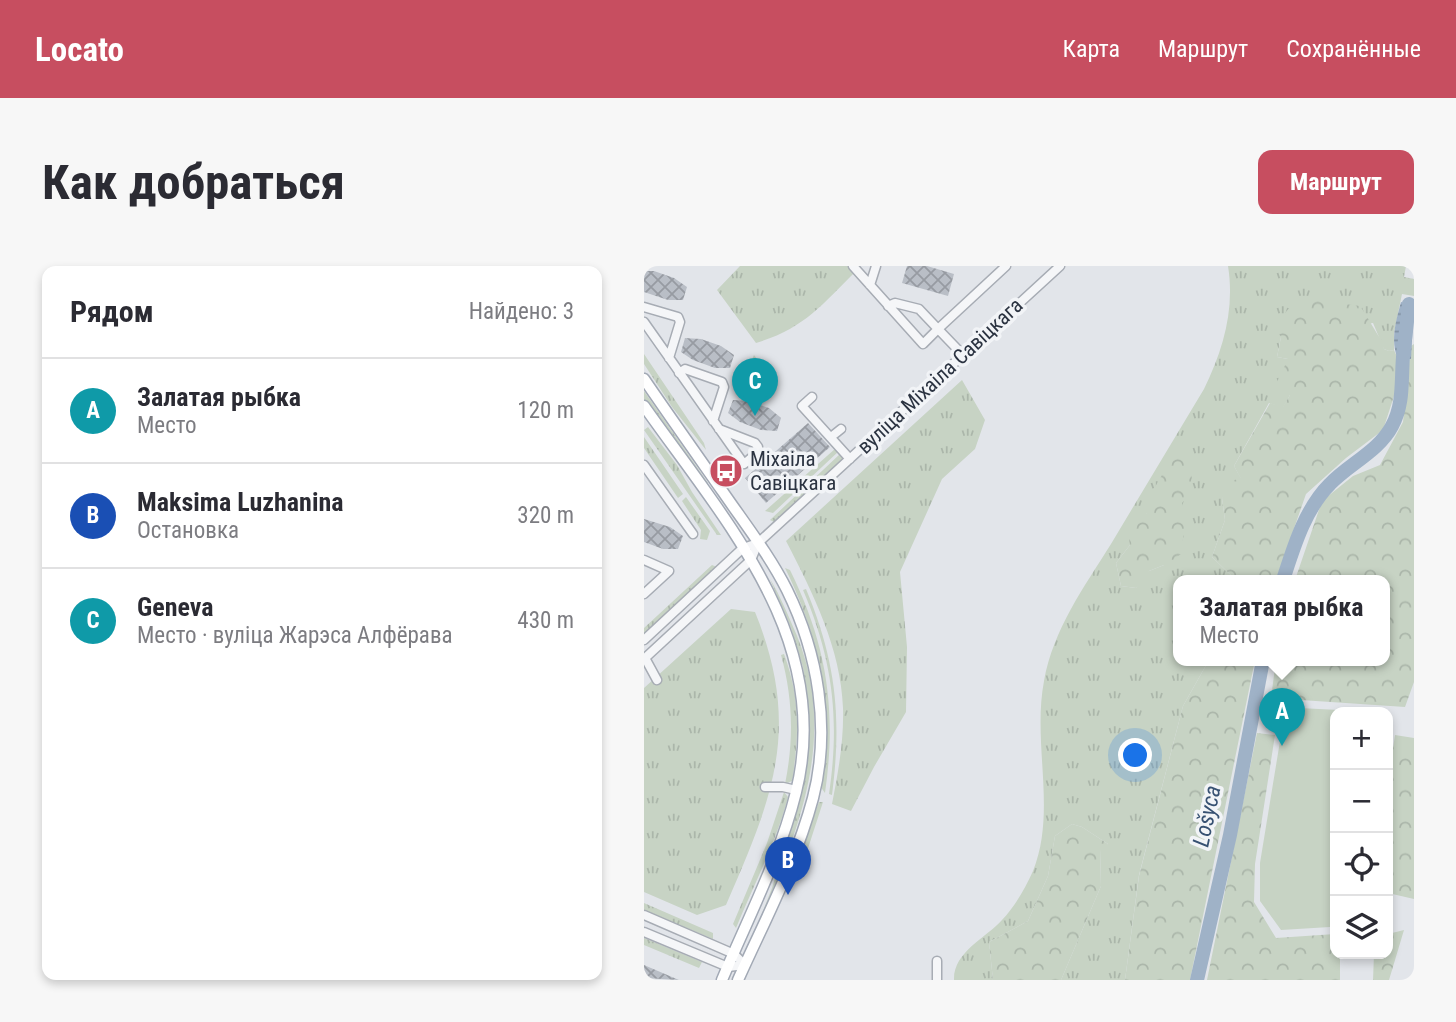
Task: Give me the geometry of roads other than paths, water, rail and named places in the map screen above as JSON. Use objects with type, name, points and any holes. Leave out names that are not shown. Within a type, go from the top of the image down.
[{"type":"main road","points":[[644,379],[758,543],[786,589],[808,642],[820,706],[820,748],[813,796],[787,873],[738,980]]},
{"type":"main road","points":[[646,414],[743,548],[772,597],[785,626],[803,710],[803,749],[796,790],[775,857],[722,980]]},
{"type":"street","points":[[853,266],[923,344],[1006,266]]},
{"type":"street","points":[[870,285],[876,266]]},
{"type":"street","name":"вуліца Міхаіла Савіцкага","points":[[644,640],[743,548],[758,543],[1060,266]]},
{"type":"street","points":[[888,306],[895,303],[919,309],[963,355]]},
{"type":"street","points":[[644,307],[678,317],[680,322],[669,358]]},
{"type":"street","points":[[644,322],[647,333],[669,358],[716,425],[744,464],[758,452],[755,443],[716,425]]},
{"type":"street","points":[[680,373],[685,369],[722,382],[724,387],[716,425]]},
{"type":"street","points":[[812,397],[802,406],[850,459]]},
{"type":"street","points":[[831,437],[841,429]]},
{"type":"street","points":[[644,465],[692,534]]},
{"type":"street","name":"вуліца Міхаіла Савіцкага","points":[[644,659],[751,560],[758,543]]},
{"type":"street","points":[[644,560],[669,571],[644,594]]},
{"type":"street","points":[[644,659],[657,680]]},
{"type":"street","points":[[765,787],[796,790]]},
{"type":"street","points":[[644,915],[734,954],[745,965]]},
{"type":"street","points":[[644,932],[728,967],[745,965]]},
{"type":"street","points":[[937,961],[937,980]]},
{"type":"water","points":[[1401,302],[1414,305],[1411,359],[1398,359],[1394,345]]},
{"type":"waterway","name":"Lošyca","points":[[1285,575],[1301,529],[1321,494],[1380,443],[1396,418],[1409,304]]},
{"type":"waterway","name":"Lošyca","points":[[1197,980],[1230,835],[1262,666]]},
{"type":"place","name":"Geneva","points":[[755,416]]},
{"type":"place","name":"Міхаіла Савіцкага","points":[[726,471]]},
{"type":"place","name":"Залатая рыбка","points":[[1282,746]]},
{"type":"place","name":"Maksima Luzhanina","points":[[788,895]]}]
